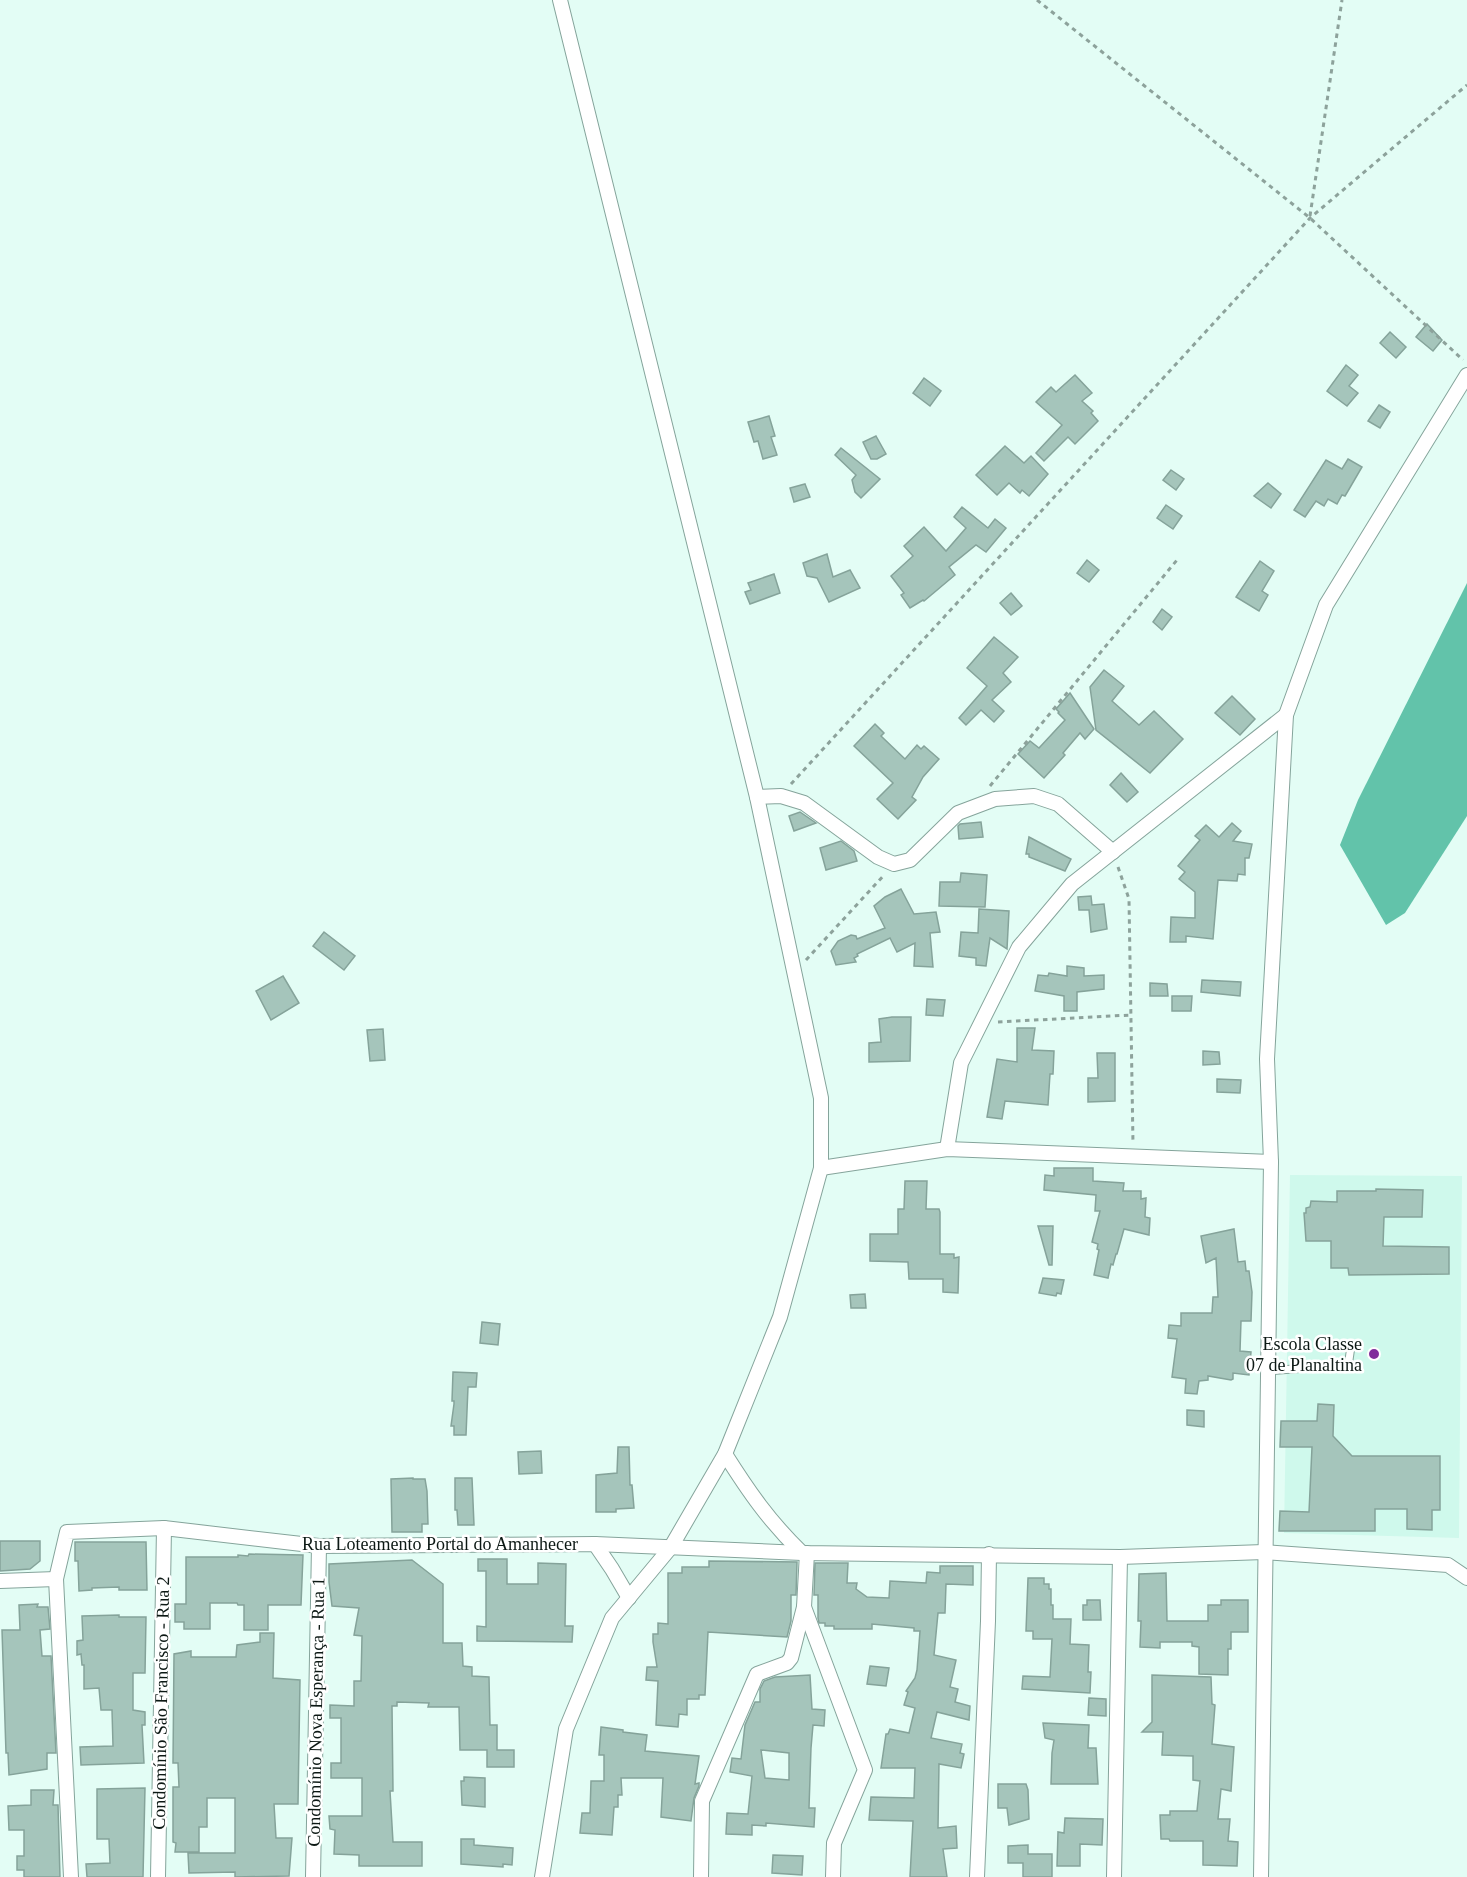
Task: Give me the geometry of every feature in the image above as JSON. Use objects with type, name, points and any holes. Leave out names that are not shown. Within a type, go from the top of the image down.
[{"type":"street","points":[[542,1877],[566,1729],[612,1618],[671,1547],[725,1454],[780,1317],[821,1168],[821,1098],[757,797],[560,0]]},
{"type":"street","points":[[1261,1877],[1270,1162],[1267,1059],[1286,715],[1326,605],[1467,375]]},
{"type":"street","points":[[947,1149],[961,1063],[1018,947],[1072,884],[1286,715]]},
{"type":"street","points":[[757,797],[781,796],[804,803],[878,857],[894,864],[910,860],[958,813],[995,799],[1034,796],[1058,804],[1113,852]]},
{"type":"street","points":[[821,1168],[947,1149],[1270,1162]]},
{"type":"street","points":[[701,1877],[702,1801],[757,1674],[787,1663],[791,1658],[804,1607],[804,1553],[779,1531],[754,1501],[725,1454]]},
{"type":"street","name":"Rua Loteamento Portal do Amanhecer","points":[[56,1579],[67,1532],[164,1528],[319,1546],[595,1545],[804,1553],[1120,1557],[1264,1552],[1448,1565],[1467,1578]]},
{"type":"street","name":"Condomínio São Francisco - Rua 2","points":[[158,1877],[164,1528]]},
{"type":"street","points":[[595,1545],[629,1598]]},
{"type":"street","name":"Condomínio Nova Esperança - Rua 1","points":[[313,1877],[319,1546]]},
{"type":"street","points":[[976,1877],[989,1554]]},
{"type":"street","points":[[1114,1877],[1120,1557]]},
{"type":"street","points":[[0,1581],[56,1579],[71,1877]]},
{"type":"street","points":[[804,1607],[865,1770],[834,1843],[833,1877]]},
{"type":"lane","points":[[1267,1371],[1346,1365],[1351,1346]]},
{"type":"path","points":[[1037,0],[1310,218],[1467,364]]},
{"type":"path","points":[[1310,218],[1342,0]]},
{"type":"path","points":[[781,796],[1310,218],[1467,85]]},
{"type":"path","points":[[971,808],[1176,560]]},
{"type":"path","points":[[1113,852],[1129,899],[1133,1157]]},
{"type":"path","points":[[794,973],[894,864]]},
{"type":"path","points":[[981,1023],[1131,1015]]},
{"type":"shaded area","points":[[1467,583],[1467,816],[1405,913],[1386,925],[1340,845],[1358,800]]},
{"type":"shaded area","name":"Escola Classe 07 de Planaltina","points":[[1290,1175],[1462,1176],[1459,1538],[1284,1533]]},
{"type":"building","points":[[1427,324],[1442,340],[1433,351],[1416,337]]},
{"type":"building","points":[[1390,332],[1406,347],[1396,358],[1380,343]]},
{"type":"building","points":[[1346,365],[1358,375],[1349,386],[1358,393],[1347,406],[1327,391]]},
{"type":"building","points":[[1075,375],[1092,393],[1082,401],[1093,411],[1091,413],[1098,421],[1075,444],[1068,437],[1044,461],[1036,453],[1062,425],[1036,402],[1051,387],[1056,392]]},
{"type":"building","points":[[924,378],[941,391],[930,406],[913,393]]},
{"type":"building","points":[[1379,405],[1390,412],[1380,428],[1368,421]]},
{"type":"building","points":[[769,416],[775,436],[771,437],[777,455],[763,459],[758,441],[754,442],[748,422]]},
{"type":"building","points":[[876,436],[886,454],[877,459],[871,459],[863,442]]},
{"type":"building","points":[[1005,446],[1024,463],[1031,456],[1048,474],[1029,496],[1022,490],[1020,493],[1009,483],[997,495],[976,475]]},
{"type":"building","points":[[841,448],[880,479],[861,498],[855,492],[852,480],[856,475],[835,455]]},
{"type":"building","points":[[1348,459],[1362,467],[1345,496],[1342,495],[1337,504],[1328,499],[1324,506],[1316,501],[1305,517],[1294,510],[1326,460],[1342,469]]},
{"type":"building","points":[[1171,470],[1184,479],[1176,490],[1163,480]]},
{"type":"building","points":[[1268,483],[1281,494],[1271,508],[1254,496]]},
{"type":"building","points":[[805,484],[810,497],[794,502],[790,488]]},
{"type":"building","points":[[1166,505],[1182,516],[1173,529],[1157,518]]},
{"type":"building","points":[[962,507],[988,528],[995,519],[1006,528],[986,552],[976,545],[949,567],[955,575],[924,601],[910,608],[901,595],[904,593],[891,576],[913,556],[904,546],[924,527],[946,551],[966,528],[954,517]]},
{"type":"building","points":[[827,554],[833,577],[850,570],[860,588],[829,602],[817,578],[807,576],[803,563]]},
{"type":"building","points":[[1087,560],[1099,570],[1089,582],[1077,573]]},
{"type":"building","points":[[1260,561],[1274,571],[1262,591],[1268,595],[1259,611],[1236,597]]},
{"type":"building","points":[[774,574],[780,593],[750,604],[745,592],[751,590],[748,583]]},
{"type":"building","points":[[1011,593],[1022,606],[1011,615],[1000,603]]},
{"type":"building","points":[[1162,609],[1172,617],[1162,630],[1153,622]]},
{"type":"building","points":[[994,637],[1018,657],[1003,673],[1011,682],[992,700],[1004,711],[994,722],[981,710],[966,725],[959,718],[987,686],[967,668]]},
{"type":"building","points":[[1104,670],[1124,686],[1112,701],[1139,725],[1154,711],[1183,739],[1150,773],[1096,730],[1090,687]]},
{"type":"building","points":[[1070,693],[1094,729],[1085,739],[1080,733],[1063,753],[1065,755],[1044,778],[1018,754],[1030,741],[1039,748],[1065,720],[1056,709]]},
{"type":"building","points":[[1232,696],[1255,719],[1240,735],[1215,713]]},
{"type":"building","points":[[875,724],[884,733],[881,736],[905,759],[917,745],[921,749],[924,746],[939,759],[923,777],[912,797],[916,800],[898,819],[877,799],[893,783],[854,746]]},
{"type":"building","points":[[1121,773],[1138,792],[1127,802],[1110,785]]},
{"type":"building","points":[[800,812],[816,823],[794,831],[789,816]]},
{"type":"building","points":[[981,822],[983,837],[959,839],[958,826],[960,824]]},
{"type":"building","points":[[1232,823],[1241,831],[1233,841],[1252,844],[1249,858],[1245,858],[1245,875],[1238,874],[1237,881],[1218,880],[1213,939],[1186,936],[1186,942],[1170,942],[1171,917],[1195,918],[1195,892],[1179,879],[1185,872],[1178,866],[1200,840],[1195,836],[1206,825],[1219,837]]},
{"type":"building","points":[[1029,837],[1071,859],[1065,871],[1029,857],[1029,854],[1026,854]]},
{"type":"building","points":[[841,841],[854,851],[857,861],[826,870],[820,848]]},
{"type":"building","points":[[961,873],[987,875],[985,907],[939,906],[940,882],[960,882]]},
{"type":"building","points":[[901,889],[914,914],[936,912],[940,932],[930,933],[933,967],[914,966],[915,943],[897,952],[890,938],[857,954],[858,956],[854,958],[856,962],[836,965],[831,951],[838,941],[851,935],[856,936],[857,939],[885,928],[874,906]]},
{"type":"building","points":[[1091,896],[1092,905],[1104,904],[1107,929],[1091,932],[1089,910],[1079,910],[1078,897]]},
{"type":"building","points":[[979,909],[1009,911],[1007,949],[990,938],[986,966],[976,965],[976,958],[959,956],[961,932],[978,933]]},
{"type":"building","points":[[324,932],[355,956],[344,970],[313,946]]},
{"type":"building","points":[[1067,966],[1084,968],[1084,976],[1104,975],[1104,989],[1077,992],[1077,1011],[1064,1011],[1064,996],[1035,991],[1038,975],[1048,976],[1049,973],[1067,976]]},
{"type":"building","points":[[283,976],[299,1003],[271,1020],[256,991]]},
{"type":"building","points":[[1202,980],[1241,982],[1240,996],[1201,992]]},
{"type":"building","points":[[1150,983],[1167,984],[1168,996],[1150,996]]},
{"type":"building","points":[[1172,996],[1192,996],[1191,1011],[1172,1011]]},
{"type":"building","points":[[927,999],[945,1000],[943,1016],[926,1015]]},
{"type":"building","points":[[911,1017],[910,1061],[869,1062],[869,1043],[881,1042],[879,1019]]},
{"type":"building","points":[[1017,1028],[1035,1028],[1032,1050],[1054,1051],[1048,1105],[1005,1101],[1002,1119],[987,1117],[997,1059],[1017,1062]]},
{"type":"building","points":[[383,1029],[385,1060],[370,1061],[367,1030]]},
{"type":"building","points":[[1203,1051],[1219,1052],[1220,1064],[1203,1065]]},
{"type":"building","points":[[1097,1053],[1115,1053],[1115,1101],[1088,1102],[1088,1078],[1098,1078]]},
{"type":"building","points":[[1217,1079],[1241,1080],[1240,1093],[1217,1092]]},
{"type":"building","points":[[1054,1168],[1093,1168],[1093,1181],[1124,1183],[1123,1191],[1141,1191],[1141,1199],[1146,1198],[1145,1217],[1150,1218],[1149,1235],[1124,1229],[1108,1278],[1094,1275],[1099,1250],[1097,1249],[1098,1244],[1092,1242],[1100,1211],[1095,1211],[1096,1195],[1044,1190],[1045,1175],[1054,1176]]},
{"type":"building","points":[[905,1181],[927,1181],[926,1209],[939,1209],[940,1212],[940,1254],[954,1254],[954,1258],[959,1257],[958,1293],[943,1292],[943,1279],[909,1279],[908,1262],[870,1261],[870,1234],[898,1234],[898,1209],[904,1209]]},
{"type":"building","points":[[1376,1189],[1423,1190],[1422,1217],[1384,1217],[1383,1246],[1449,1247],[1449,1274],[1349,1275],[1348,1268],[1331,1268],[1331,1241],[1306,1241],[1304,1213],[1306,1213],[1306,1208],[1310,1207],[1311,1201],[1337,1202],[1337,1191],[1376,1191]]},
{"type":"building","points":[[1038,1226],[1053,1226],[1052,1265],[1049,1265]]},
{"type":"building","points":[[1234,1229],[1238,1262],[1245,1261],[1252,1292],[1251,1321],[1241,1321],[1240,1351],[1251,1352],[1249,1375],[1233,1373],[1231,1380],[1208,1376],[1208,1380],[1199,1381],[1197,1394],[1185,1393],[1186,1379],[1172,1377],[1177,1339],[1168,1338],[1169,1325],[1181,1326],[1181,1313],[1212,1313],[1213,1297],[1218,1297],[1216,1258],[1206,1263],[1201,1236]]},
{"type":"building","points":[[1043,1278],[1064,1280],[1061,1294],[1057,1293],[1056,1296],[1039,1293]]},
{"type":"building","points":[[865,1294],[866,1308],[851,1308],[850,1295]]},
{"type":"building","points":[[482,1322],[500,1324],[498,1345],[480,1343]]},
{"type":"building","points":[[453,1372],[477,1373],[476,1387],[468,1387],[466,1435],[454,1435],[454,1426],[451,1426],[454,1404],[452,1401]]},
{"type":"building","points":[[1318,1404],[1334,1405],[1333,1436],[1352,1456],[1440,1456],[1440,1510],[1432,1510],[1432,1530],[1407,1529],[1407,1509],[1375,1509],[1375,1531],[1279,1531],[1280,1511],[1309,1512],[1312,1447],[1280,1447],[1281,1421],[1317,1421]]},
{"type":"building","points":[[1187,1410],[1204,1411],[1204,1427],[1187,1425]]},
{"type":"building","points":[[618,1447],[629,1447],[630,1485],[632,1485],[634,1508],[616,1509],[616,1512],[596,1512],[596,1475],[617,1473]]},
{"type":"building","points":[[541,1451],[542,1473],[519,1474],[518,1452]]},
{"type":"building","points":[[455,1478],[472,1478],[474,1525],[458,1525],[457,1510],[455,1510]]},
{"type":"building","points":[[391,1479],[425,1479],[428,1524],[422,1524],[422,1532],[392,1532]]},
{"type":"building","points":[[0,1541],[40,1541],[40,1561],[30,1569],[0,1571]]},
{"type":"building","points":[[75,1542],[146,1542],[147,1590],[119,1590],[119,1587],[79,1591]]},
{"type":"building","points":[[249,1554],[303,1555],[301,1605],[268,1605],[268,1630],[244,1630],[244,1605],[237,1603],[210,1603],[210,1629],[184,1629],[184,1622],[175,1622],[175,1604],[186,1604],[186,1557],[238,1557],[238,1555],[248,1556]]},
{"type":"building","points":[[478,1559],[507,1559],[507,1584],[538,1584],[538,1563],[566,1564],[565,1626],[573,1626],[572,1642],[477,1641],[477,1626],[486,1627],[486,1571],[478,1571]]},
{"type":"building","points":[[412,1560],[443,1584],[443,1643],[462,1643],[463,1666],[472,1667],[472,1676],[489,1677],[490,1725],[497,1725],[497,1750],[514,1750],[514,1767],[487,1767],[487,1750],[460,1750],[459,1707],[428,1707],[429,1703],[397,1702],[397,1706],[392,1706],[393,1791],[390,1791],[393,1842],[422,1842],[422,1866],[359,1866],[359,1855],[334,1854],[335,1830],[330,1829],[329,1816],[362,1816],[362,1778],[331,1778],[331,1763],[341,1763],[341,1718],[330,1718],[330,1705],[354,1706],[354,1681],[361,1681],[362,1636],[354,1635],[359,1608],[332,1606],[329,1564]]},
{"type":"building","points":[[709,1561],[797,1562],[796,1595],[791,1595],[791,1621],[787,1637],[708,1632],[705,1695],[699,1695],[699,1699],[687,1699],[687,1715],[679,1714],[678,1727],[656,1725],[658,1681],[646,1680],[647,1667],[657,1667],[653,1634],[658,1634],[658,1623],[668,1624],[668,1573],[682,1573],[682,1567],[709,1567]]},
{"type":"building","points":[[815,1563],[848,1563],[847,1583],[857,1583],[856,1589],[867,1597],[889,1598],[890,1581],[926,1583],[927,1572],[940,1573],[940,1566],[973,1566],[973,1585],[946,1584],[945,1613],[938,1613],[934,1655],[956,1660],[950,1687],[958,1689],[955,1702],[970,1706],[969,1720],[937,1712],[931,1738],[962,1744],[960,1753],[964,1754],[961,1768],[939,1764],[938,1828],[956,1826],[957,1848],[943,1849],[947,1877],[910,1877],[913,1821],[869,1820],[871,1797],[914,1798],[915,1768],[881,1768],[886,1734],[890,1729],[909,1733],[915,1708],[904,1705],[908,1692],[906,1691],[915,1678],[917,1670],[920,1631],[914,1631],[914,1628],[872,1624],[872,1629],[834,1629],[834,1626],[819,1623],[818,1595],[814,1595]]},
{"type":"building","points":[[1166,1573],[1167,1621],[1208,1621],[1208,1605],[1221,1605],[1221,1600],[1248,1600],[1248,1632],[1231,1632],[1231,1649],[1228,1649],[1228,1675],[1199,1674],[1199,1647],[1192,1646],[1192,1642],[1160,1642],[1160,1648],[1140,1647],[1139,1574]]},
{"type":"building","points":[[1028,1578],[1044,1578],[1044,1584],[1049,1584],[1053,1619],[1071,1619],[1070,1644],[1089,1645],[1090,1693],[1022,1689],[1023,1676],[1050,1677],[1052,1639],[1033,1639],[1033,1631],[1026,1631]]},
{"type":"building","points":[[1087,1600],[1100,1600],[1101,1620],[1083,1620],[1083,1605],[1087,1605]]},
{"type":"building","points":[[38,1604],[37,1607],[48,1607],[50,1629],[40,1630],[42,1656],[51,1656],[56,1753],[47,1753],[47,1769],[9,1775],[8,1753],[6,1753],[2,1630],[20,1630],[19,1605]]},
{"type":"building","points":[[119,1615],[119,1617],[146,1617],[145,1673],[133,1673],[133,1710],[145,1712],[145,1725],[142,1725],[144,1763],[81,1765],[80,1747],[113,1746],[112,1710],[101,1710],[99,1688],[84,1689],[84,1665],[82,1665],[81,1654],[77,1655],[77,1641],[83,1640],[82,1616]]},
{"type":"building","points":[[260,1633],[274,1633],[273,1678],[300,1680],[298,1804],[274,1804],[276,1838],[292,1838],[289,1876],[235,1877],[235,1872],[189,1873],[188,1853],[235,1853],[235,1798],[207,1798],[207,1827],[199,1827],[199,1852],[175,1852],[173,1787],[179,1787],[178,1763],[173,1763],[174,1654],[191,1651],[191,1657],[236,1657],[237,1645],[260,1642]]},
{"type":"building","points":[[870,1666],[889,1668],[886,1686],[867,1684]]},
{"type":"building","points":[[810,1675],[812,1709],[825,1710],[824,1726],[813,1725],[809,1808],[815,1808],[814,1827],[766,1823],[766,1826],[752,1825],[752,1835],[726,1834],[727,1813],[748,1814],[752,1776],[730,1772],[732,1758],[741,1759],[745,1725],[755,1702],[760,1702],[760,1689],[764,1681],[775,1677]],"holes":[[[761,1750],[789,1753],[789,1780],[765,1778]]]},
{"type":"building","points":[[1152,1675],[1211,1677],[1212,1704],[1215,1705],[1212,1744],[1234,1747],[1231,1791],[1221,1789],[1218,1819],[1230,1819],[1228,1841],[1238,1842],[1237,1866],[1203,1865],[1203,1841],[1161,1839],[1160,1815],[1170,1815],[1170,1811],[1197,1811],[1200,1781],[1193,1780],[1193,1756],[1162,1755],[1163,1732],[1142,1732],[1152,1722]]},
{"type":"building","points":[[1089,1698],[1106,1699],[1106,1716],[1088,1715]]},
{"type":"building","points":[[1043,1723],[1089,1725],[1088,1748],[1096,1748],[1098,1784],[1051,1784],[1054,1740],[1045,1738]]},
{"type":"building","points":[[601,1727],[647,1735],[645,1751],[699,1756],[695,1784],[699,1783],[699,1786],[694,1798],[691,1821],[661,1817],[663,1778],[621,1778],[622,1795],[618,1795],[618,1807],[614,1807],[612,1835],[580,1833],[582,1813],[590,1813],[591,1781],[604,1781],[604,1755],[599,1755]]},
{"type":"building","points":[[464,1777],[485,1778],[485,1807],[462,1805],[461,1781],[464,1781]]},
{"type":"building","points":[[998,1784],[1026,1784],[1029,1819],[1009,1825],[1007,1808],[998,1808]]},
{"type":"building","points":[[145,1788],[143,1877],[87,1877],[86,1864],[110,1863],[109,1839],[97,1839],[97,1789]]},
{"type":"building","points":[[31,1790],[54,1790],[53,1805],[58,1805],[60,1877],[24,1877],[24,1870],[17,1870],[17,1856],[24,1856],[24,1830],[9,1830],[8,1806],[31,1805]]},
{"type":"building","points":[[1065,1818],[1103,1819],[1102,1845],[1080,1844],[1080,1866],[1057,1866],[1058,1832],[1064,1833]]},
{"type":"building","points":[[461,1839],[474,1839],[474,1845],[513,1848],[512,1865],[503,1864],[503,1867],[461,1864]]},
{"type":"building","points":[[1028,1845],[1028,1854],[1052,1854],[1052,1877],[1023,1877],[1023,1863],[1008,1863],[1008,1846]]},
{"type":"building","points":[[773,1855],[803,1856],[802,1875],[772,1873]]},
{"type":"place","name":"Escola Classe 07 de Planaltina","points":[[1374,1354]]}]
